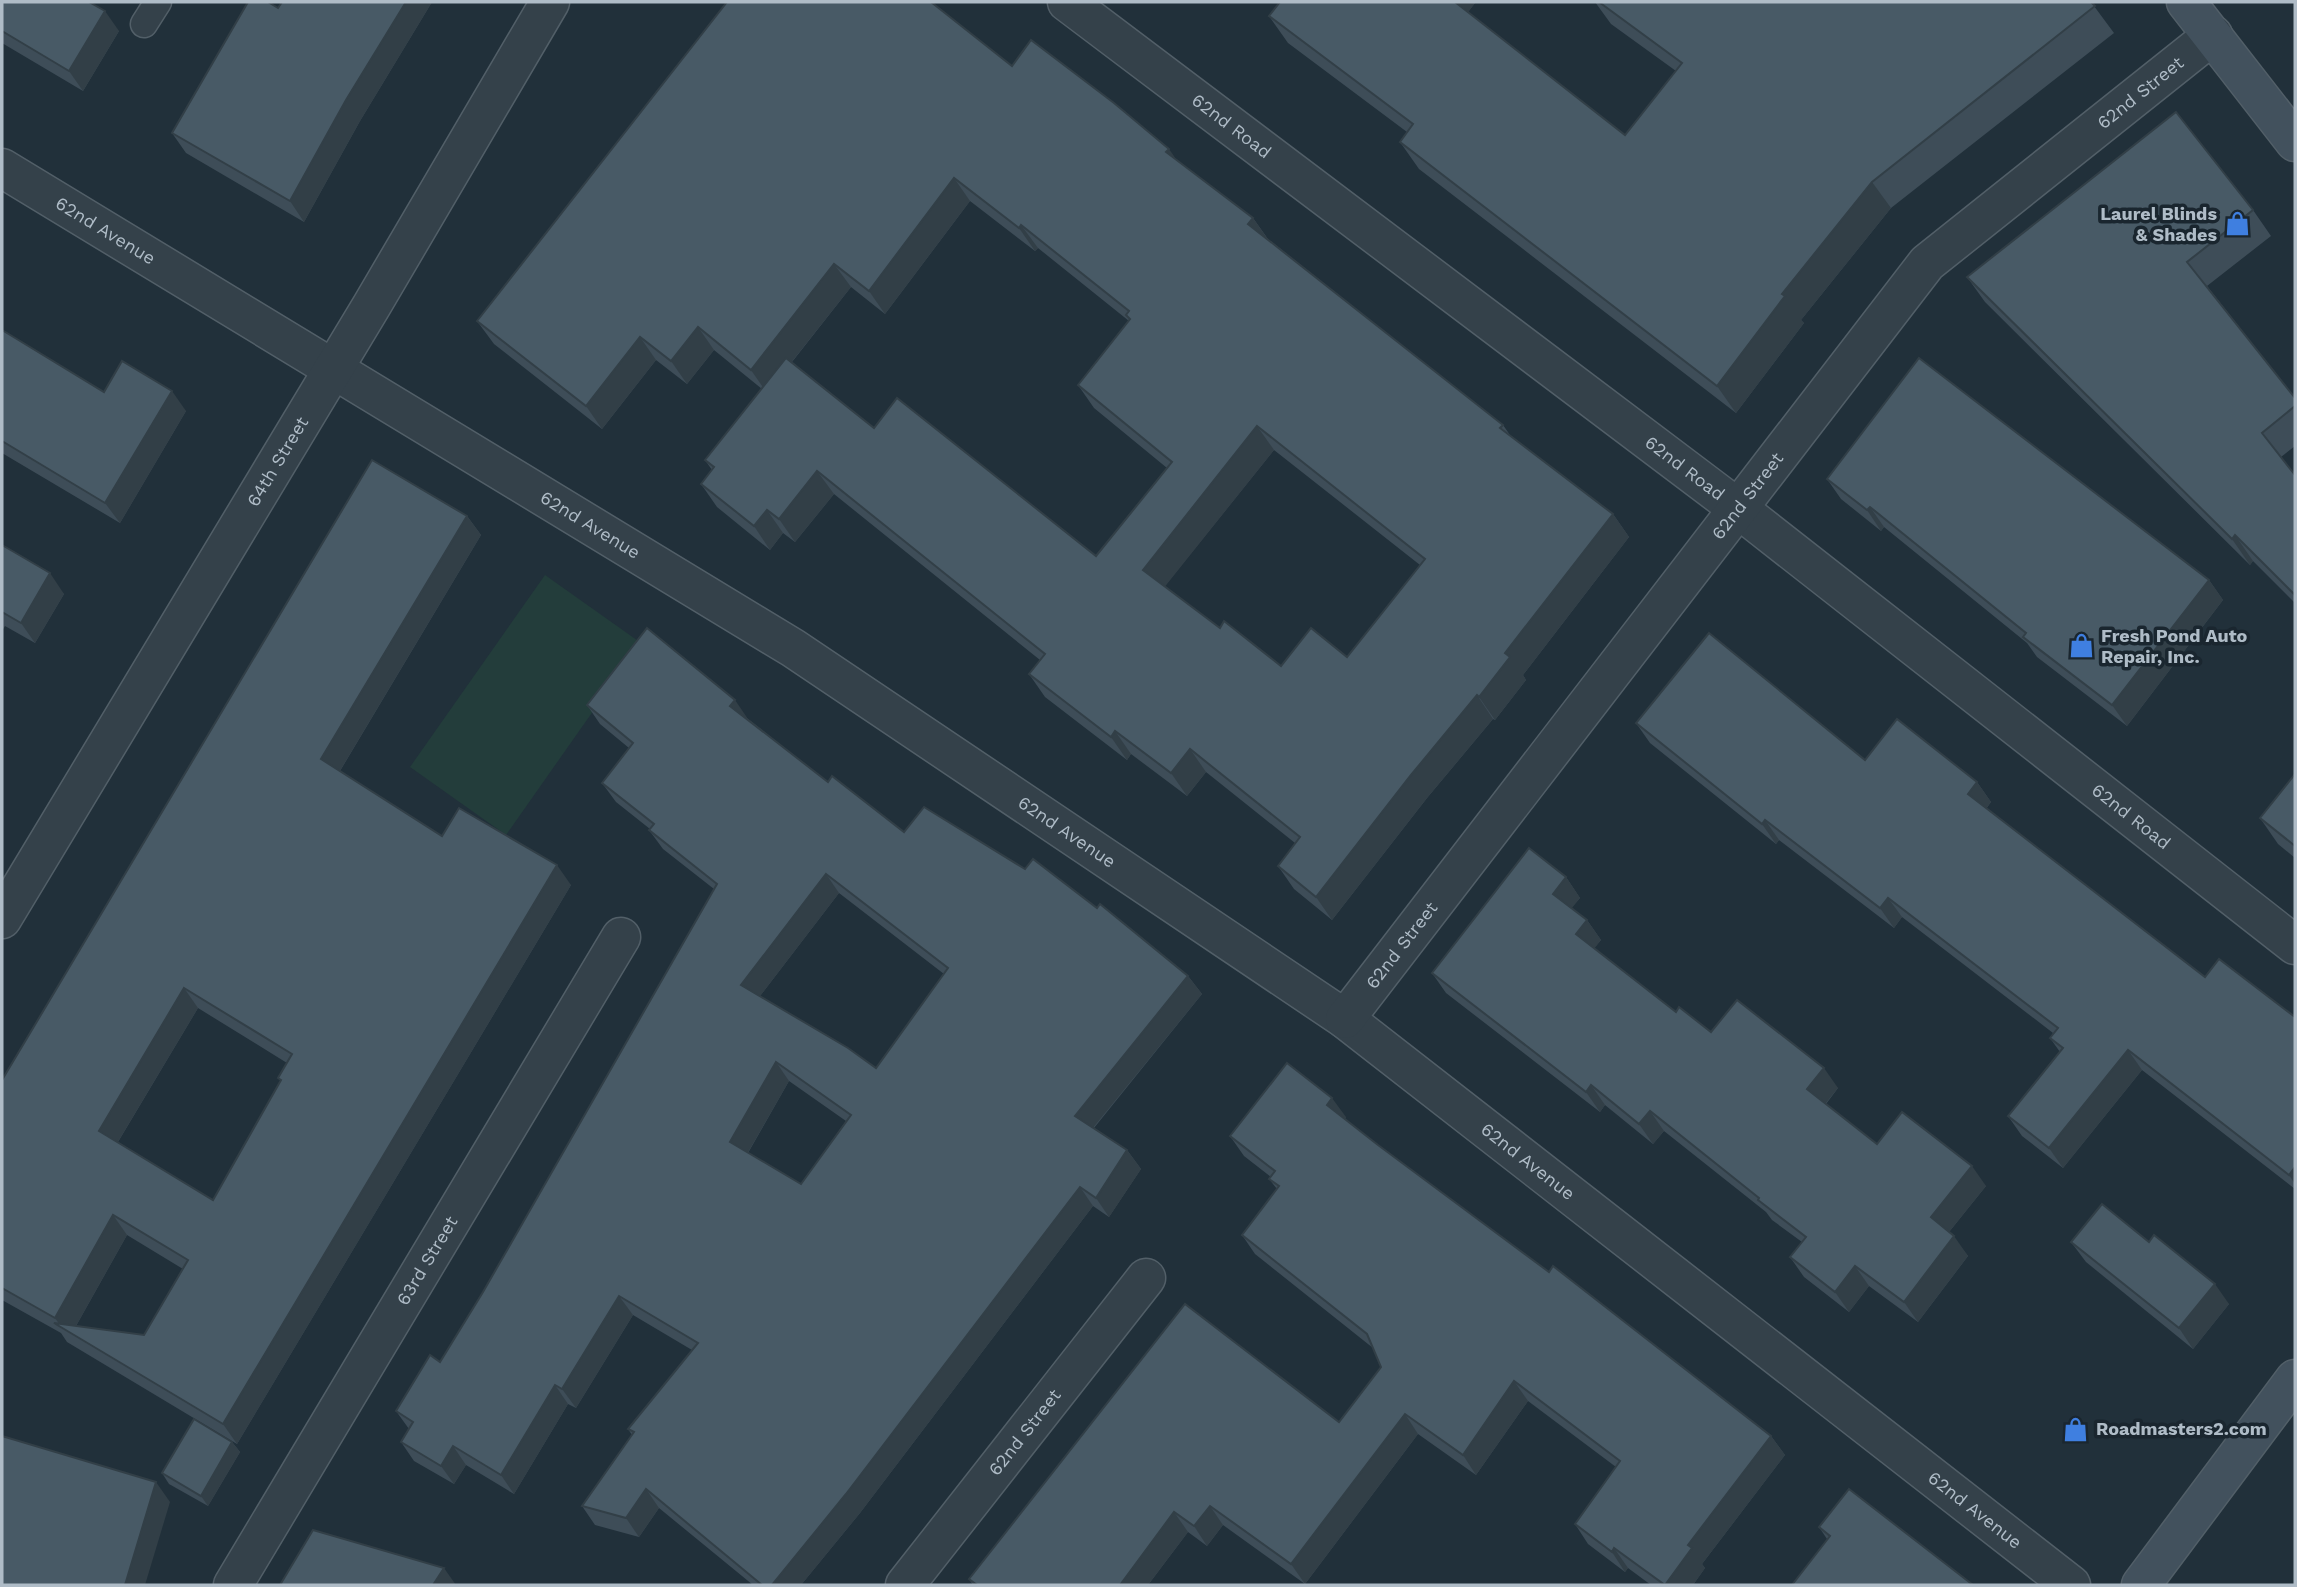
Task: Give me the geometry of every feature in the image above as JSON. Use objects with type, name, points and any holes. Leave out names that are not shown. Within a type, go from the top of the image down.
[{"type":"main road","points":[[2186,2],[2295,142]]},
{"type":"main road","points":[[2141,1585],[2295,1379]]},
{"type":"street","name":"64th Street","points":[[2,919],[550,2]]},
{"type":"street","name":"62nd Road","points":[[1067,2],[1740,510],[2295,945]]},
{"type":"street","name":"62nd Street","points":[[1345,1019],[1740,510],[1927,263],[2213,35]]},
{"type":"street","name":"62nd Avenue","points":[[2,168],[793,648],[1345,1019],[2071,1585]]},
{"type":"street","name":"63rd Street","points":[[233,1585],[621,937]]},
{"type":"street","name":"62nd Street","points":[[905,1585],[1146,1278]]},
{"type":"green space","points":[[545,575],[641,643],[506,835],[410,767]]},
{"type":"building","points":[[2,2],[89,2],[105,11],[69,71],[2,31]]},
{"type":"building","points":[[248,2],[268,2],[278,8],[282,2],[406,2],[346,100],[290,201],[172,133]]},
{"type":"building","points":[[727,2],[931,2],[1012,66],[1031,40],[1114,103],[1169,149],[1166,152],[1253,218],[1248,224],[1503,425],[1500,428],[1613,514],[1505,653],[1510,657],[1479,697],[1477,695],[1411,775],[1316,897],[1278,866],[1300,837],[1190,749],[1171,773],[1115,731],[1111,737],[1029,674],[1045,654],[817,471],[779,519],[767,510],[754,526],[701,484],[714,467],[705,460],[786,358],[874,428],[897,398],[1096,556],[1172,462],[1078,385],[1130,319],[1126,315],[1129,311],[1021,225],[1019,228],[954,178],[869,291],[834,264],[751,370],[698,327],[671,361],[640,337],[586,406],[477,321]],"holes":[[[1257,426],[1425,559],[1347,657],[1311,628],[1281,666],[1224,621],[1220,628],[1143,570]]]},
{"type":"building","points":[[1280,2],[1455,2],[1625,135],[1682,63],[1599,2],[2091,2],[2095,6],[1872,182],[1782,294],[1785,296],[1717,386],[1400,142],[1413,124],[1269,16]]},
{"type":"building","points":[[2176,112],[2253,210],[2187,262],[2295,398],[2295,406],[2262,433],[2295,475],[2295,595],[2235,535],[2232,539],[1967,277]]},
{"type":"building","points":[[2,330],[104,392],[122,361],[172,391],[105,503],[2,441]]},
{"type":"building","points":[[1919,358],[2209,580],[2112,705],[2023,637],[2026,633],[1870,507],[1867,510],[1827,479]]},
{"type":"building","points":[[372,460],[467,516],[321,759],[442,836],[459,808],[557,865],[223,1424],[54,1323],[144,1335],[188,1260],[113,1215],[55,1318],[2,1288],[2,1080]],"holes":[[[184,988],[292,1054],[278,1078],[281,1080],[213,1200],[99,1131]]]},
{"type":"building","points":[[2,545],[50,573],[21,623],[2,612]]},
{"type":"building","points":[[647,628],[735,700],[730,706],[828,782],[832,776],[904,832],[924,807],[1025,869],[1033,859],[1097,908],[1100,904],[1188,976],[1075,1116],[1127,1150],[1096,1198],[1080,1187],[846,1494],[772,1585],[762,1585],[646,1489],[626,1518],[582,1506],[634,1432],[628,1429],[698,1343],[619,1296],[562,1389],[555,1385],[501,1475],[453,1446],[441,1466],[401,1442],[413,1422],[396,1411],[430,1355],[440,1362],[483,1292],[717,884],[649,830],[654,824],[602,783],[633,743],[587,705]],"holes":[[[826,874],[948,968],[876,1068],[848,1048],[741,985]],[[776,1062],[851,1115],[801,1184],[730,1142]]]},
{"type":"building","points":[[1709,633],[1865,760],[1897,719],[1977,782],[1968,794],[2205,977],[2219,959],[2295,1017],[2295,1167],[2289,1175],[2128,1050],[2049,1148],[2008,1116],[2063,1048],[2050,1038],[2058,1028],[1888,898],[1880,908],[1765,820],[1762,824],[1636,723]]},
{"type":"building","points":[[2295,774],[2295,846],[2260,818]]},
{"type":"building","points":[[1529,848],[1566,877],[1553,894],[1587,920],[1576,934],[1676,1012],[1679,1007],[1711,1032],[1737,1000],[1824,1068],[1807,1089],[1877,1144],[1902,1112],[1972,1166],[1931,1217],[1954,1236],[1904,1302],[1855,1266],[1835,1292],[1790,1257],[1806,1237],[1650,1111],[1639,1124],[1591,1085],[1586,1092],[1432,973]]},
{"type":"building","points":[[1287,1063],[1332,1098],[1327,1105],[1378,1145],[1549,1272],[1553,1266],[1771,1436],[1688,1545],[1692,1548],[1665,1585],[1614,1548],[1612,1552],[1575,1524],[1620,1461],[1514,1381],[1463,1455],[1405,1414],[1291,1564],[1210,1506],[1194,1526],[1174,1512],[1120,1585],[977,1585],[969,1579],[1185,1304],[1339,1422],[1381,1367],[1367,1334],[1242,1235],[1279,1186],[1269,1179],[1275,1171],[1230,1136]]},
{"type":"building","points":[[2102,1204],[2149,1242],[2154,1235],[2215,1284],[2179,1328],[2071,1242]]},
{"type":"building","points":[[194,1419],[232,1442],[201,1496],[162,1473]]},
{"type":"building","points":[[2,1436],[156,1482],[125,1585],[2,1585]]},
{"type":"building","points":[[1849,1489],[1973,1585],[1792,1585],[1830,1536],[1819,1527]]},
{"type":"building","points":[[313,1530],[444,1568],[433,1585],[280,1585]]},
{"type":"place","name":"Laurel Blinds & Shades","points":[[2237,224]]},
{"type":"place","name":"Fresh Pond Auto Repair, Inc.","points":[[2081,646]]},
{"type":"place","name":"Roadmasters2.com","points":[[2076,1429]]}]
